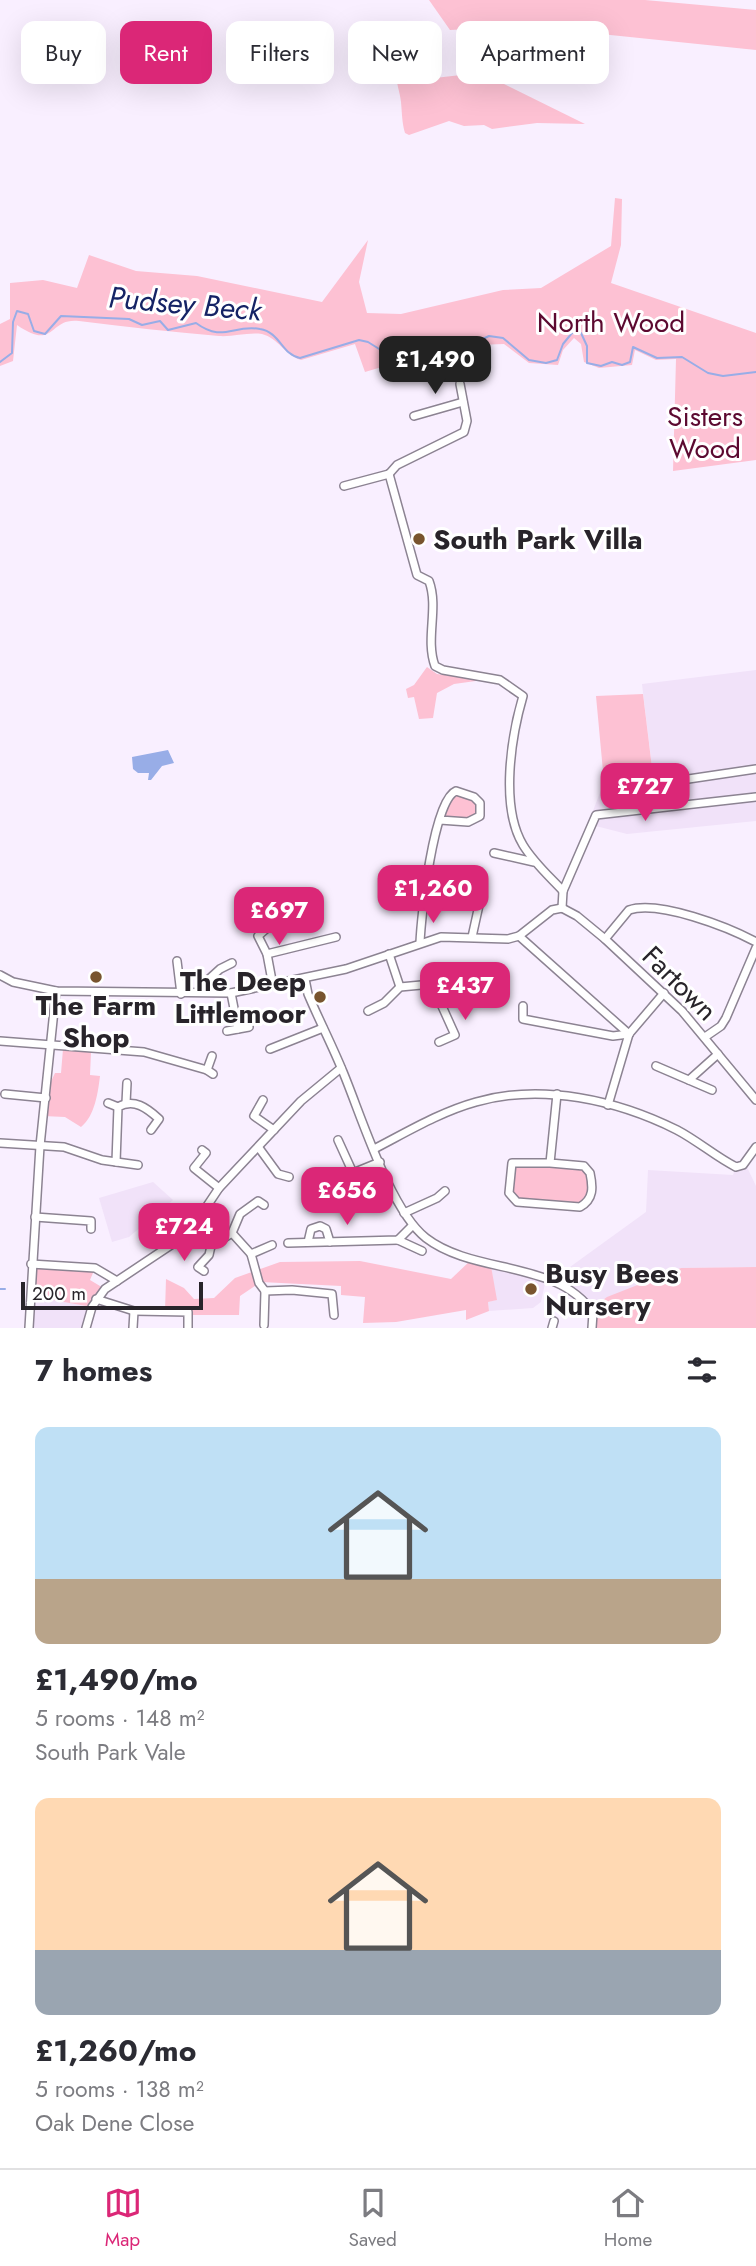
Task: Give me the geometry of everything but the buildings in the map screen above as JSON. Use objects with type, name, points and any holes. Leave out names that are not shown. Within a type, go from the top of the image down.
[{"type":"street","points":[[344,486],[389,474],[397,465],[464,432],[467,421],[460,384]]},
{"type":"street","points":[[414,416],[463,402]]},
{"type":"street","points":[[389,474],[417,575],[429,581],[433,591],[432,645],[435,666],[443,670],[500,680],[523,696],[512,742],[509,784],[518,834],[535,862],[563,891]]},
{"type":"street","points":[[659,807],[662,790],[676,781],[756,769]]},
{"type":"street","points":[[420,943],[423,893],[440,820],[446,798],[452,792],[466,794],[480,803],[480,816],[472,821],[440,820]]},
{"type":"street","points":[[0,975],[13,982],[56,991],[181,994],[210,987],[231,993],[304,979],[441,937],[508,939],[519,936],[542,916],[562,908],[563,891],[596,816],[756,797]]},
{"type":"street","points":[[494,853],[535,862]]},
{"type":"street","points":[[472,937],[483,887]]},
{"type":"street","points":[[605,939],[629,910],[645,907],[708,921],[756,942]]},
{"type":"street","name":"Fartown","points":[[562,908],[577,915],[664,993],[705,1037],[756,1100]]},
{"type":"street","points":[[273,986],[267,954],[258,936],[289,909]]},
{"type":"street","points":[[519,936],[629,1034]]},
{"type":"street","points":[[267,954],[336,937]]},
{"type":"street","points":[[705,1037],[721,1026],[726,1018],[756,948]]},
{"type":"street","points":[[389,954],[400,987]]},
{"type":"street","points":[[177,961],[181,994]]},
{"type":"street","points":[[210,987],[220,969],[232,963]]},
{"type":"street","points":[[368,1011],[384,1003],[400,987],[432,984],[457,972]]},
{"type":"street","points":[[304,979],[374,1149],[412,1226],[427,1239],[454,1254],[552,1280],[569,1289],[593,1312],[592,1328]]},
{"type":"street","points":[[432,984],[458,1034],[439,1042]]},
{"type":"street","points":[[29,1328],[40,1146],[56,991]]},
{"type":"street","points":[[231,993],[238,1029]]},
{"type":"street","points":[[608,1105],[629,1034],[664,993]]},
{"type":"street","points":[[523,1006],[523,1019],[613,1037],[629,1034]]},
{"type":"street","points":[[226,1031],[249,1027]]},
{"type":"street","points":[[270,1049],[323,1028]]},
{"type":"street","points":[[0,1041],[144,1052],[210,1072],[212,1056]]},
{"type":"street","points":[[689,1080],[718,1054]]},
{"type":"street","points":[[656,1066],[712,1090]]},
{"type":"street","points":[[86,1328],[96,1299],[117,1281],[189,1233],[219,1188],[274,1130],[341,1068]]},
{"type":"street","points":[[116,1162],[127,1083]]},
{"type":"street","points":[[374,1149],[441,1114],[476,1102],[516,1093],[557,1094],[608,1105],[677,1130],[736,1167],[743,1166],[756,1147]]},
{"type":"street","points":[[5,1094],[46,1098]]},
{"type":"street","points":[[550,1163],[557,1094]]},
{"type":"street","points":[[254,1116],[263,1100]]},
{"type":"street","points":[[108,1103],[145,1106],[159,1119],[151,1130]]},
{"type":"street","points":[[244,1118],[254,1116],[274,1130]]},
{"type":"street","points":[[338,1140],[353,1173],[380,1162]]},
{"type":"street","points":[[0,1143],[64,1147],[116,1162],[138,1165]]},
{"type":"street","points":[[259,1148],[278,1174],[289,1177]]},
{"type":"street","points":[[186,1175],[206,1153],[202,1150]]},
{"type":"street","points":[[512,1163],[550,1163],[584,1166],[590,1173],[592,1182],[587,1203],[580,1207],[517,1202],[512,1198],[509,1193],[512,1163]]},
{"type":"street","points":[[194,1168],[219,1188]]},
{"type":"street","points":[[404,1213],[437,1198],[445,1191]]},
{"type":"street","points":[[204,1271],[198,1267],[209,1255],[211,1246],[232,1233],[240,1214],[259,1200]]},
{"type":"street","points":[[35,1217],[92,1221]]},
{"type":"street","points":[[308,1242],[311,1229],[320,1226],[326,1229],[330,1241]]},
{"type":"street","points":[[398,1240],[412,1226]]},
{"type":"street","points":[[189,1233],[211,1246]]},
{"type":"street","points":[[232,1233],[251,1254],[259,1283],[265,1292],[264,1325]]},
{"type":"street","points":[[288,1243],[398,1240],[422,1251]]},
{"type":"street","points":[[251,1254],[272,1245]]},
{"type":"street","points":[[31,1264],[95,1268],[117,1281]]},
{"type":"street","points":[[265,1292],[292,1290],[332,1294],[334,1315]]},
{"type":"street","points":[[96,1299],[134,1311],[188,1312],[188,1328]]},
{"type":"street","points":[[133,1328],[134,1311]]},
{"type":"shaded area","points":[[756,670],[756,821],[627,834],[588,824],[604,782],[653,775],[642,684]]},
{"type":"shaded area","points":[[745,1163],[756,1186],[756,1267],[681,1268],[591,1309],[552,1280],[646,1212],[648,1170],[733,1175],[736,1167]]},
{"type":"shaded area","points":[[153,1182],[173,1200],[129,1237],[112,1242],[99,1198]]},
{"type":"shaded area","points":[[491,1266],[546,1279],[541,1302],[533,1308],[489,1311],[488,1302],[496,1300]]},
{"type":"shaded area","points":[[30,1296],[92,1307],[86,1328],[29,1328]]},
{"type":"green space","points":[[429,0],[645,0],[756,10],[756,50],[609,35],[609,21],[456,21],[456,30],[450,30]]},
{"type":"green space","points":[[456,76],[456,84],[504,84],[585,124],[537,123],[492,129],[484,125],[464,126],[449,121],[409,135],[404,129],[398,84],[442,84],[442,77]]},
{"type":"green space","name":"North Wood","points":[[615,198],[622,199],[621,245],[611,283],[756,333],[756,460],[673,471],[676,359],[656,360],[635,350],[632,365],[599,368],[584,362],[581,344],[574,338],[563,350],[558,365],[529,363],[504,344],[476,345],[455,354],[435,351],[365,372],[355,344],[301,360],[262,334],[219,336],[69,321],[46,335],[30,332],[17,325],[13,361],[0,366],[0,324],[10,319],[10,283],[43,280],[77,288],[89,255],[136,271],[197,276],[322,302],[368,240],[359,282],[367,313],[401,314],[503,290],[541,288],[611,246]]},
{"type":"green space","points":[[427,667],[437,674],[483,680],[454,684],[437,693],[433,718],[419,719],[414,697],[408,698],[406,689],[414,685]]},
{"type":"green space","points":[[643,694],[653,776],[604,782],[596,696]]},
{"type":"green space","points":[[452,792],[478,800],[477,819],[440,820]]},
{"type":"green space","points":[[63,1049],[91,1052],[90,1075],[100,1076],[93,1110],[81,1127],[65,1117],[43,1116],[46,1092],[55,1073],[61,1073]]},
{"type":"green space","points":[[512,1163],[584,1166],[590,1173],[591,1195],[580,1207],[512,1198]]},
{"type":"green space","points":[[471,1260],[491,1266],[497,1300],[488,1302],[489,1311],[466,1320],[466,1310],[396,1322],[363,1323],[365,1297],[341,1295],[341,1286],[261,1282],[240,1296],[239,1315],[193,1315],[165,1311],[166,1279],[184,1288],[194,1299],[214,1298],[235,1278],[280,1262],[360,1261],[451,1279]]},
{"type":"green space","points":[[31,1264],[95,1268],[90,1280],[105,1289],[92,1307],[30,1296]]},
{"type":"green space","points":[[756,1267],[756,1328],[592,1328],[591,1309],[607,1297],[681,1268]]},
{"type":"water","points":[[168,750],[174,763],[162,766],[151,780],[148,780],[149,773],[138,773],[133,769],[132,757]]},
{"type":"waterway","name":"Pudsey Beck","points":[[0,362],[12,353],[13,322],[17,311],[28,314],[34,331],[45,334],[61,316],[129,319],[142,325],[160,321],[168,330],[196,323],[214,332],[260,329],[272,334],[289,353],[300,358],[359,340],[368,342],[392,357],[434,341],[465,347],[489,336],[503,338],[529,360],[546,363],[557,360],[563,344],[572,333],[581,333],[587,346],[587,363],[601,366],[612,362],[622,365],[630,362],[633,347],[657,358],[682,357],[708,373],[723,376],[756,372]]},
{"type":"waterway","points":[[0,1289],[5,1289]]},
{"type":"place","name":"South Park Villa","points":[[419,539]]},
{"type":"place","name":"The Farm Shop","points":[[96,977]]},
{"type":"place","name":"The Deep Littlemoor","points":[[320,997]]},
{"type":"place","name":"Busy Bees Nursery","points":[[531,1289]]},
{"type":"park label","name":"Sisters Wood","points":[[705,432]]}]
